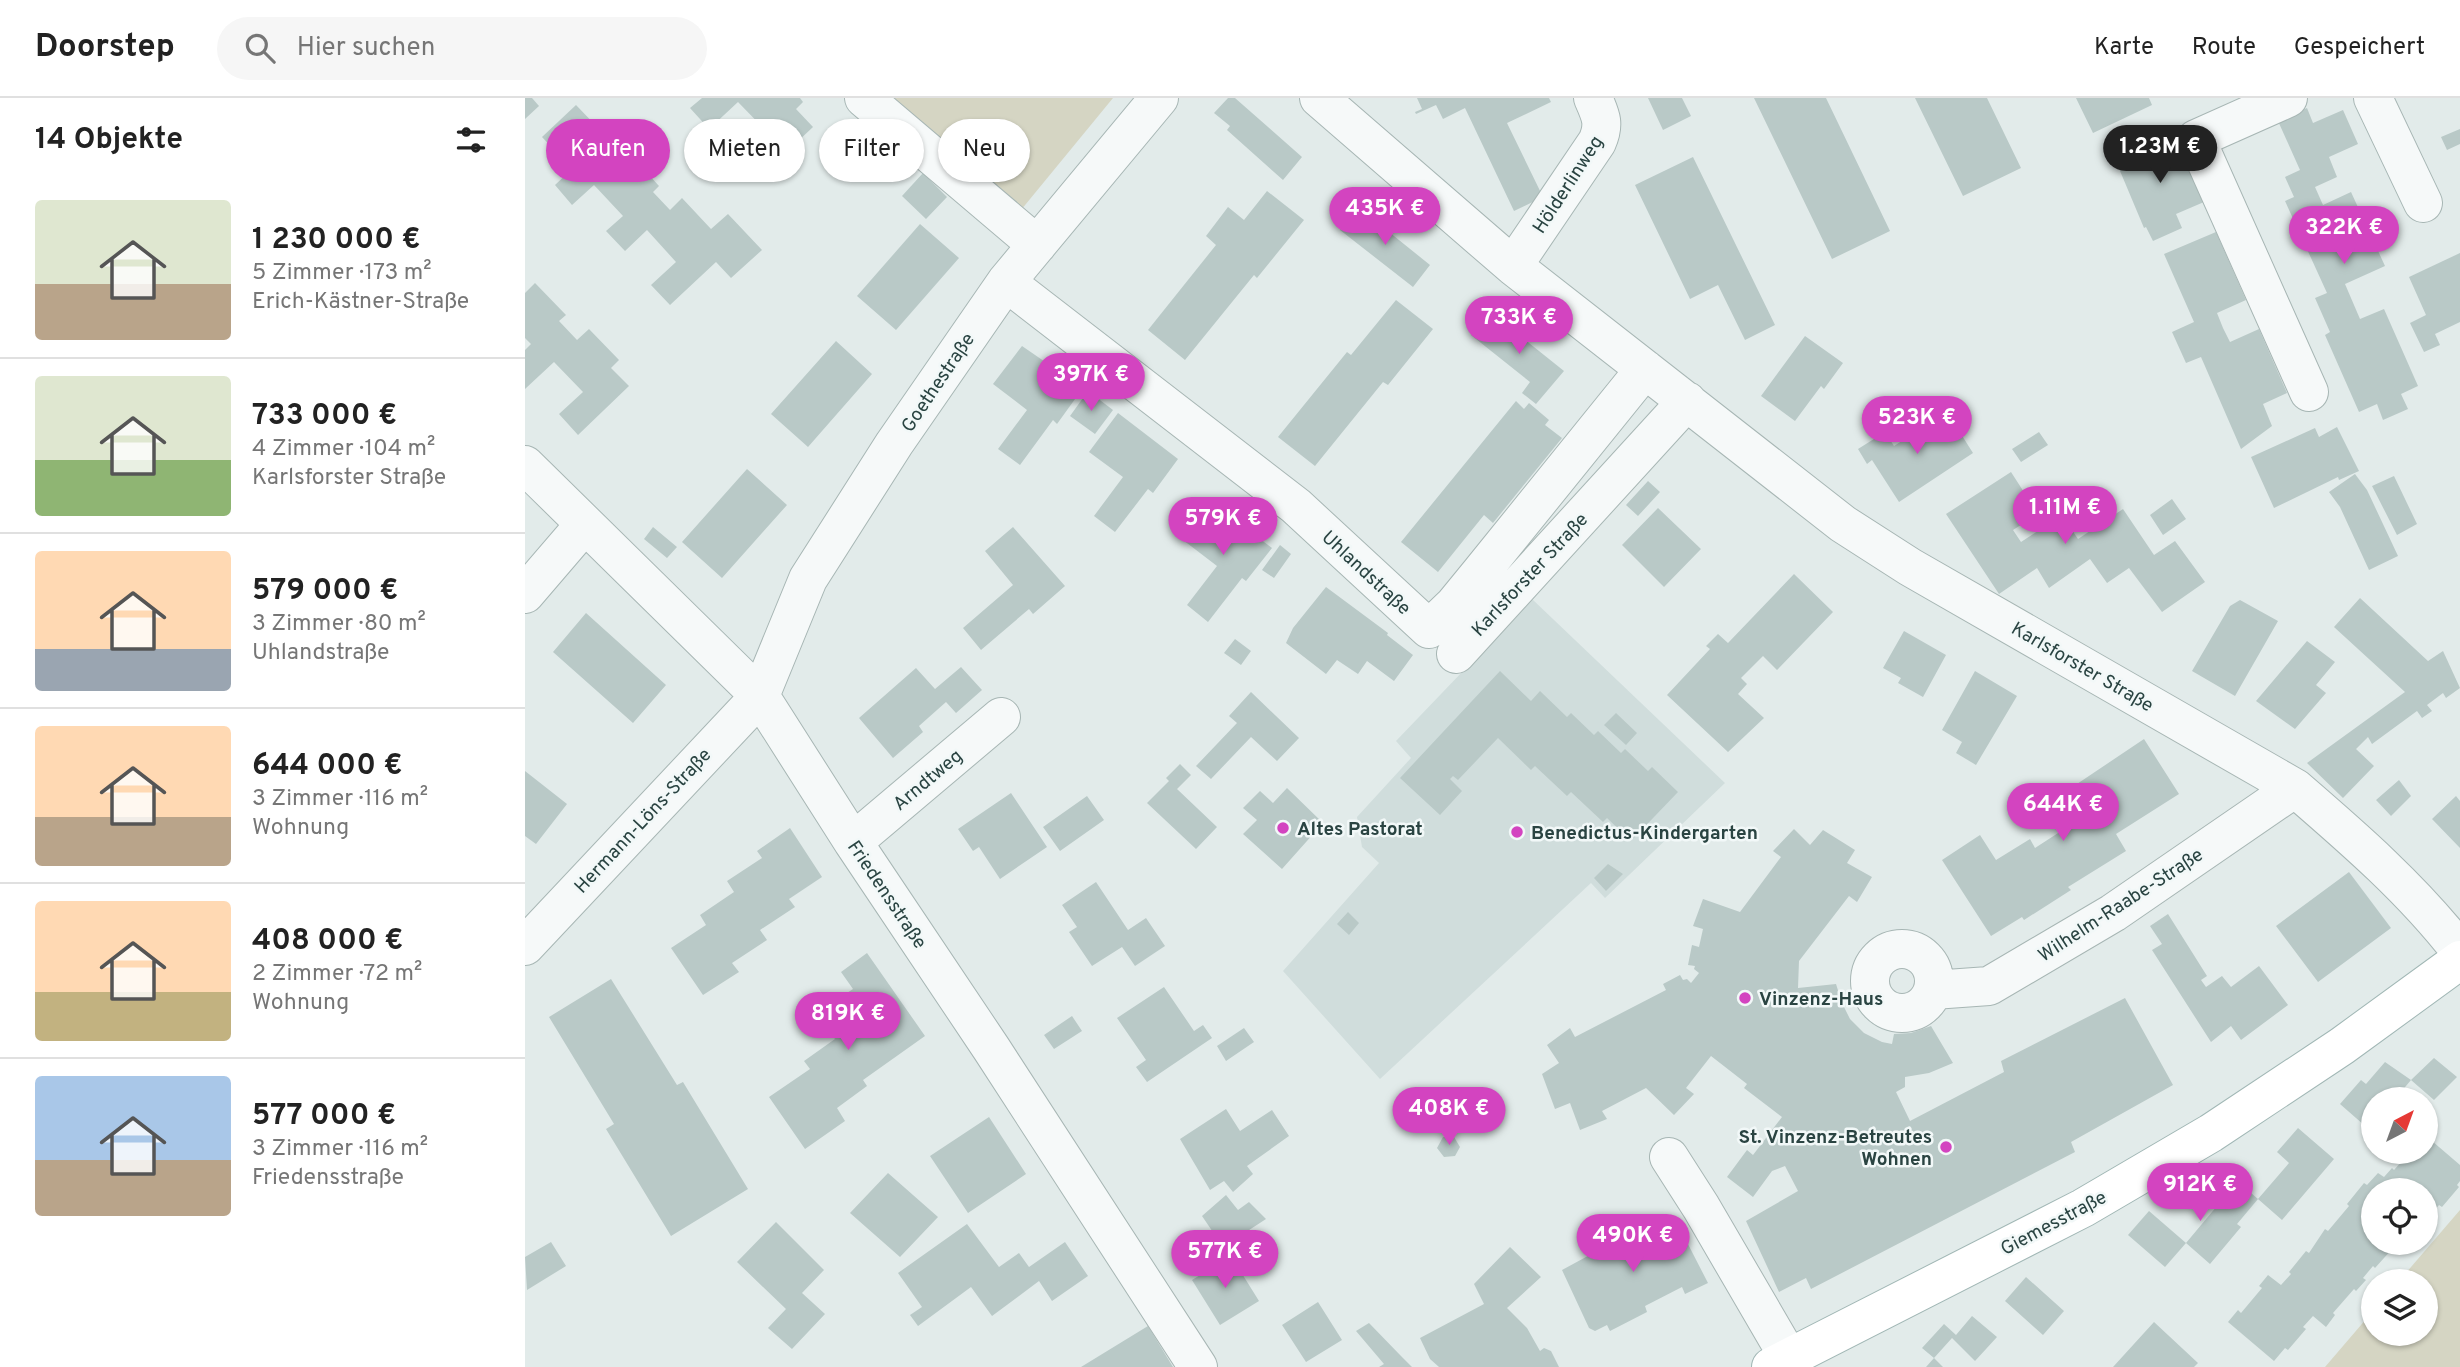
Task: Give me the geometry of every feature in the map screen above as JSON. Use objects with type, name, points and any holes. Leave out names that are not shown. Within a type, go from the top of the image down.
[{"type":"main road","name":"Giemesstraße","points":[[1780,1363],[2083,1208],[2211,1133],[2342,1046],[2460,960]]},
{"type":"street","points":[[863,98],[1037,245]]},
{"type":"street","name":"Goethestraße","points":[[760,696],[793,612],[828,545],[1006,282],[1159,98]]},
{"type":"street","name":"Karlsforster Straße","points":[[1319,98],[1513,266],[1843,524],[1910,567],[2295,788],[2350,835],[2433,917],[2460,951]]},
{"type":"street","name":"Hölderlinweg","points":[[1513,266],[1597,142],[1602,129],[1600,114],[1593,98]]},
{"type":"street","points":[[2288,98],[2196,139],[2309,392]]},
{"type":"street","points":[[2373,98],[2423,203]]},
{"type":"street","name":"Uhlandstraße","points":[[1006,282],[1296,506],[1429,629],[1454,605],[1645,369]]},
{"type":"street","name":"Karlsforster Straße","points":[[1456,654],[1687,401]]},
{"type":"street","name":"Friedensstraße","points":[[525,465],[760,696],[852,842],[991,1048],[1198,1367]]},
{"type":"street","points":[[525,594],[585,524]]},
{"type":"street","name":"Hermann-Löns-Straße","points":[[525,946],[760,696]]},
{"type":"street","name":"Arndtweg","points":[[852,842],[1001,717]]},
{"type":"street","name":"Wilhelm-Raabe-Straße","points":[[1933,990],[1989,986],[2113,913],[2295,788]]},
{"type":"street","points":[[1669,1157],[1701,1207],[1780,1363]]},
{"type":"shaded area","name":"Benedictus-Kindergarten","points":[[1532,599],[1725,783],[1605,898],[1591,883],[1380,1079],[1283,971],[1379,863],[1362,847],[1357,817],[1411,758],[1396,741]]},
{"type":"green space","points":[[884,98],[1113,98],[1021,210],[987,182],[1030,182],[1030,119],[938,119],[938,142],[924,131],[924,119],[910,119]]},
{"type":"green space","points":[[2460,1210],[2460,1367],[2325,1367],[2361,1325],[2361,1346],[2438,1346],[2438,1269],[2409,1269],[2421,1255],[2438,1255],[2438,1236]]},
{"type":"building","points":[[525,98],[532,98],[539,106],[525,119]]},
{"type":"building","points":[[702,98],[800,98],[803,102],[796,109],[813,127],[805,135],[805,119],[754,119],[738,102],[720,119],[700,119],[690,108]]},
{"type":"building","points":[[1228,98],[1235,98],[1302,157],[1283,180],[1227,130],[1230,126],[1214,113]]},
{"type":"building","points":[[1417,98],[1549,98],[1551,102],[1507,123],[1543,197],[1514,211],[1465,108],[1443,119],[1436,105],[1416,114],[1415,112],[1422,109]]},
{"type":"building","points":[[1648,98],[1682,98],[1691,116],[1663,130]]},
{"type":"building","points":[[1754,98],[1826,98],[1890,231],[1832,259]]},
{"type":"building","points":[[1915,98],[1987,98],[2021,168],[1963,196]]},
{"type":"building","points":[[2076,98],[2149,98],[2152,105],[2093,133]]},
{"type":"building","points":[[576,105],[589,119],[561,119]]},
{"type":"building","points":[[2307,108],[2313,123],[2343,110],[2358,144],[2329,157],[2337,177],[2315,187],[2323,205],[2351,192],[2385,266],[2345,284],[2360,319],[2384,309],[2418,386],[2401,394],[2408,409],[2383,420],[2377,404],[2359,412],[2325,335],[2330,332],[2315,298],[2327,293],[2285,201],[2294,197],[2285,177],[2300,170],[2278,121]]},
{"type":"building","points":[[2460,129],[2460,144],[2447,150],[2441,137]]},
{"type":"building","points":[[2174,133],[2204,202],[2176,214],[2182,228],[2153,241],[2146,227],[2144,228],[2115,159]]},
{"type":"building","points":[[1693,157],[1775,325],[1745,340],[1718,285],[1690,299],[1635,185]]},
{"type":"building","points":[[924,174],[947,197],[926,219],[902,196],[915,182],[924,182]]},
{"type":"building","points":[[558,182],[655,182],[659,186],[653,192],[670,210],[682,198],[711,229],[728,214],[762,250],[731,278],[716,262],[670,305],[651,285],[676,262],[647,230],[625,251],[606,231],[623,216],[594,185],[572,205],[555,185]]},
{"type":"building","points":[[1267,191],[1304,220],[1257,278],[1254,275],[1185,360],[1148,330],[1216,245],[1206,236],[1228,207],[1244,220]]},
{"type":"building","points":[[1358,207],[1430,265],[1413,287],[1340,230]]},
{"type":"building","points":[[920,224],[959,258],[896,330],[857,296]]},
{"type":"building","points":[[2216,232],[2246,300],[2217,313],[2223,328],[2230,342],[2259,329],[2287,393],[2263,404],[2272,426],[2241,449],[2201,357],[2186,363],[2172,332],[2194,322],[2164,254]]},
{"type":"building","points":[[2460,253],[2460,322],[2435,334],[2440,345],[2424,352],[2410,323],[2426,315],[2409,277]]},
{"type":"building","points":[[535,283],[566,315],[559,321],[577,340],[589,329],[619,360],[611,368],[629,386],[578,435],[559,414],[583,392],[554,362],[525,389],[525,350],[531,344],[525,338],[525,293]]},
{"type":"building","points":[[1396,300],[1433,329],[1388,385],[1383,382],[1315,466],[1278,437],[1347,352],[1351,355]]},
{"type":"building","points":[[1490,312],[1564,371],[1536,404],[1522,393],[1530,382],[1471,335]]},
{"type":"building","points":[[1805,336],[1843,363],[1824,389],[1821,386],[1795,421],[1761,396]]},
{"type":"building","points":[[836,341],[872,374],[808,447],[771,414]]},
{"type":"building","points":[[1022,346],[1083,388],[1057,424],[1053,420],[1020,465],[998,449],[1027,410],[993,384]]},
{"type":"building","points":[[1088,391],[1113,410],[1095,434],[1070,416]]},
{"type":"building","points":[[1516,401],[1524,409],[1529,403],[1549,420],[1545,425],[1562,438],[1493,523],[1484,515],[1438,572],[1401,542]]},
{"type":"building","points":[[1947,412],[1973,453],[1899,502],[1872,460],[1867,464],[1858,449],[1885,432],[1894,446]]},
{"type":"building","points":[[1118,413],[1178,459],[1153,493],[1148,489],[1115,532],[1094,516],[1123,477],[1089,452]]},
{"type":"building","points":[[2337,427],[2359,471],[2339,480],[2338,477],[2274,508],[2251,457],[2315,428],[2319,437]]},
{"type":"building","points":[[2039,432],[2048,445],[2021,462],[2012,449]]},
{"type":"building","points":[[747,469],[787,505],[722,578],[682,542]]},
{"type":"building","points":[[2011,472],[2038,514],[2013,530],[2021,542],[2044,527],[2039,520],[2057,508],[2078,539],[2123,509],[2154,555],[2175,541],[2205,582],[2162,612],[2129,568],[2107,583],[2090,559],[2049,588],[2037,568],[1999,594],[1946,514]]},
{"type":"building","points":[[2355,474],[2367,490],[2398,556],[2369,570],[2340,507],[2329,492]]},
{"type":"building","points":[[2394,476],[2417,524],[2397,535],[2372,486]]},
{"type":"building","points":[[1648,481],[1660,492],[1638,516],[1626,505]]},
{"type":"building","points":[[2172,499],[2186,519],[2163,535],[2150,515]]},
{"type":"building","points":[[1211,502],[1272,548],[1246,581],[1242,578],[1208,622],[1187,605],[1217,566],[1183,540]]},
{"type":"building","points":[[1658,508],[1701,549],[1664,587],[1622,545]]},
{"type":"building","points":[[653,527],[677,547],[667,558],[644,539]]},
{"type":"building","points":[[1013,527],[1065,586],[1033,614],[1029,609],[981,650],[963,628],[1013,585],[985,551]]},
{"type":"building","points":[[1280,545],[1291,554],[1274,578],[1262,570]]},
{"type":"building","points":[[1794,574],[1833,612],[1777,670],[1763,656],[1741,678],[1747,684],[1738,694],[1764,718],[1728,752],[1667,695],[1710,649],[1706,646],[1718,634],[1728,643]]},
{"type":"building","points":[[1326,587],[1413,655],[1394,681],[1367,661],[1358,674],[1337,660],[1326,674],[1286,643],[1293,628]]},
{"type":"building","points":[[2360,598],[2428,661],[2443,651],[2460,688],[2446,698],[2443,693],[2427,705],[2432,711],[2422,718],[2417,711],[2372,744],[2368,737],[2356,749],[2374,766],[2343,798],[2307,763],[2405,692],[2334,627]]},
{"type":"building","points":[[2240,600],[2278,621],[2235,696],[2192,671],[2230,606]]},
{"type":"building","points":[[586,613],[666,685],[633,723],[553,652]]},
{"type":"building","points":[[1904,631],[1946,655],[1923,697],[1898,683],[1901,678],[1883,668]]},
{"type":"building","points":[[1235,639],[1251,651],[1241,665],[1224,653]]},
{"type":"building","points":[[2307,641],[2335,662],[2316,685],[2326,693],[2295,729],[2256,701]]},
{"type":"building","points":[[961,667],[982,690],[956,713],[946,702],[919,726],[923,732],[893,758],[859,718],[916,668],[935,689]]},
{"type":"building","points":[[1500,671],[1531,701],[1540,691],[1567,717],[1571,713],[1594,735],[1598,731],[1621,753],[1625,749],[1648,771],[1652,767],[1678,792],[1631,841],[1607,818],[1603,822],[1571,792],[1567,796],[1535,766],[1531,770],[1498,738],[1458,780],[1453,776],[1450,779],[1462,791],[1440,815],[1400,778]]},
{"type":"building","points":[[1975,671],[2017,696],[1976,765],[1956,753],[1962,742],[1942,730]]},
{"type":"building","points":[[1251,692],[1299,738],[1277,761],[1251,737],[1211,779],[1196,766],[1237,723],[1229,716]]},
{"type":"building","points":[[1616,713],[1637,733],[1626,745],[1604,725]]},
{"type":"building","points":[[2144,739],[2179,794],[2116,834],[2126,851],[2068,887],[2071,890],[2024,920],[2022,917],[1991,936],[1942,860],[1980,835],[1996,860],[2030,839],[2035,848],[2072,824],[2065,811],[2086,798],[2077,784]]},
{"type":"building","points":[[1180,764],[1191,775],[1177,789],[1217,827],[1196,849],[1147,803],[1169,781],[1166,778]]},
{"type":"building","points":[[525,771],[567,804],[536,844],[525,836]]},
{"type":"building","points":[[2399,780],[2411,796],[2391,816],[2376,800]]},
{"type":"building","name":"Altes Pastorat","points":[[1287,788],[1323,823],[1282,869],[1243,834],[1257,820],[1243,808],[1260,791],[1273,803]]},
{"type":"building","points":[[1011,793],[1047,847],[1000,879],[979,847],[973,851],[958,829]]},
{"type":"building","points":[[1087,796],[1104,820],[1060,851],[1043,827]]},
{"type":"building","points":[[2456,796],[2460,801],[2460,848],[2432,819]]},
{"type":"building","points":[[790,828],[822,877],[789,899],[795,907],[760,930],[767,940],[732,963],[739,972],[703,995],[671,948],[706,925],[700,915],[734,892],[727,881],[762,858],[757,851]]},
{"type":"building","points":[[1794,829],[1810,845],[1823,830],[1855,850],[1847,863],[1872,877],[1857,902],[1849,896],[1799,961],[1798,988],[1836,984],[1850,1019],[1864,1033],[1882,1042],[1892,1044],[1894,1034],[1911,1033],[1931,1026],[1953,1063],[1929,1073],[1905,1077],[1905,1087],[1896,1092],[1910,1121],[2004,1072],[2001,1061],[2125,998],[2173,1085],[2071,1142],[2075,1152],[1811,1289],[1806,1278],[1779,1292],[1746,1221],[1798,1191],[1785,1166],[1772,1171],[1753,1197],[1727,1177],[1747,1150],[1753,1155],[1782,1117],[1744,1088],[1747,1084],[1711,1056],[1686,1088],[1694,1094],[1674,1115],[1646,1088],[1602,1111],[1607,1119],[1580,1130],[1570,1103],[1555,1109],[1542,1074],[1559,1063],[1547,1045],[1570,1028],[1575,1037],[1666,990],[1663,984],[1680,975],[1683,980],[1687,979],[1691,983],[1699,973],[1694,969],[1695,966],[1688,965],[1692,945],[1699,947],[1703,929],[1693,926],[1703,899],[1740,912],[1781,857],[1773,851]]},
{"type":"building","points":[[1608,864],[1623,874],[1606,891],[1594,878]]},
{"type":"building","points":[[2349,872],[2391,928],[2318,982],[2276,926]]},
{"type":"building","points":[[1096,882],[1128,930],[1146,918],[1165,946],[1135,966],[1122,947],[1092,966],[1069,932],[1077,927],[1062,905]]},
{"type":"building","points":[[1348,912],[1359,923],[1349,935],[1337,924]]},
{"type":"building","points":[[2168,914],[2207,976],[2201,980],[2206,987],[2222,976],[2231,987],[2259,966],[2288,1005],[2241,1040],[2231,1026],[2211,1042],[2152,950],[2162,944],[2150,926]]},
{"type":"building","points":[[867,953],[925,1036],[863,1080],[867,1086],[837,1108],[845,1121],[805,1149],[769,1097],[810,1069],[804,1061],[835,1039],[817,1013],[853,989],[841,972]]},
{"type":"building","points":[[611,979],[677,1085],[683,1082],[748,1189],[671,1236],[606,1129],[614,1124],[549,1017]]},
{"type":"building","points":[[1164,987],[1194,1031],[1203,1025],[1212,1038],[1147,1082],[1136,1067],[1146,1060],[1117,1018]]},
{"type":"building","points":[[1072,1016],[1082,1031],[1054,1049],[1044,1035]]},
{"type":"building","points":[[1244,1028],[1254,1042],[1226,1061],[1217,1046]]},
{"type":"building","points":[[2434,1058],[2457,1077],[2438,1096],[2438,1087],[2419,1087],[2411,1080]]},
{"type":"building","points":[[2385,1062],[2411,1080],[2405,1087],[2361,1087],[2361,1122],[2340,1104],[2361,1080],[2366,1084]]},
{"type":"building","points":[[1226,1109],[1240,1131],[1272,1110],[1289,1136],[1247,1166],[1253,1174],[1233,1192],[1224,1181],[1210,1190],[1180,1139]]},
{"type":"building","points":[[989,1117],[1026,1174],[968,1213],[930,1156]]},
{"type":"building","points":[[2298,1128],[2334,1159],[2282,1220],[2258,1199],[2289,1163],[2277,1152]]},
{"type":"building","points":[[1443,1137],[1454,1137],[1460,1147],[1455,1156],[1444,1157],[1437,1148]]},
{"type":"building","points":[[2438,1146],[2460,1165],[2459,1187],[2442,1207],[2438,1206],[2438,1178],[2373,1178],[2378,1173],[2384,1177],[2392,1168],[2394,1170],[2399,1164],[2438,1164]]},
{"type":"building","points":[[2222,1168],[2258,1199],[2237,1224],[2241,1227],[2210,1264],[2186,1243],[2217,1206],[2201,1193]]},
{"type":"building","points":[[888,1173],[938,1217],[900,1257],[850,1213]]},
{"type":"building","points":[[2361,1187],[2361,1255],[2387,1255],[2375,1268],[2373,1266],[2370,1269],[2361,1269],[2361,1286],[2356,1291],[2354,1289],[2333,1313],[2335,1315],[2326,1327],[2313,1316],[2288,1350],[2285,1348],[2274,1361],[2228,1322],[2238,1310],[2241,1313],[2262,1288],[2259,1286],[2268,1275],[2281,1285],[2306,1251],[2309,1253],[2325,1229],[2328,1231],[2349,1206],[2347,1204]]},
{"type":"building","points":[[1226,1195],[1238,1210],[1249,1202],[1266,1219],[1223,1247],[1202,1216]]},
{"type":"building","points":[[2149,1211],[2186,1243],[2165,1267],[2128,1235]]},
{"type":"building","points":[[1673,1215],[1708,1283],[1685,1294],[1682,1287],[1645,1306],[1647,1312],[1610,1331],[1607,1325],[1595,1331],[1589,1328],[1562,1270],[1610,1244],[1604,1234],[1620,1226],[1627,1239]]},
{"type":"building","points":[[776,1222],[824,1270],[802,1293],[825,1314],[792,1349],[768,1328],[786,1309],[737,1262]]},
{"type":"building","points":[[967,1224],[999,1267],[1019,1253],[1029,1267],[1065,1242],[1088,1276],[1052,1301],[1039,1281],[992,1316],[971,1287],[918,1326],[910,1315],[922,1307],[898,1273]]},
{"type":"building","points":[[551,1242],[566,1266],[527,1290],[525,1257]]},
{"type":"building","points":[[1510,1247],[1541,1277],[1507,1308],[1527,1328],[1540,1351],[1544,1348],[1551,1351],[1559,1367],[1439,1367],[1430,1359],[1420,1338],[1484,1304],[1474,1284]]},
{"type":"building","points":[[1231,1256],[1259,1301],[1220,1325],[1192,1280]]},
{"type":"building","points":[[2026,1277],[2064,1311],[2043,1335],[2005,1301]]},
{"type":"building","points":[[1318,1302],[1342,1340],[1306,1362],[1282,1325]]},
{"type":"building","points":[[1972,1316],[1997,1337],[1975,1361],[1952,1338],[1934,1358],[1922,1348],[1944,1324],[1956,1335]]},
{"type":"building","points":[[2154,1322],[2198,1363],[2194,1367],[2113,1367]]},
{"type":"building","points":[[1369,1323],[1412,1367],[1379,1367],[1384,1364],[1356,1331]]},
{"type":"building","points":[[1148,1326],[1173,1367],[1081,1367]]},
{"type":"building","points":[[1934,1358],[1943,1367],[1926,1367]]},
{"type":"place","name":"Altes Pastorat","points":[[1283,828]]},
{"type":"place","name":"Benedictus-Kindergarten","points":[[1517,832]]},
{"type":"place","name":"Vinzenz-Haus","points":[[1745,998]]},
{"type":"place","name":"St. Vinzenz-Betreutes Wohnen","points":[[1946,1147]]}]
